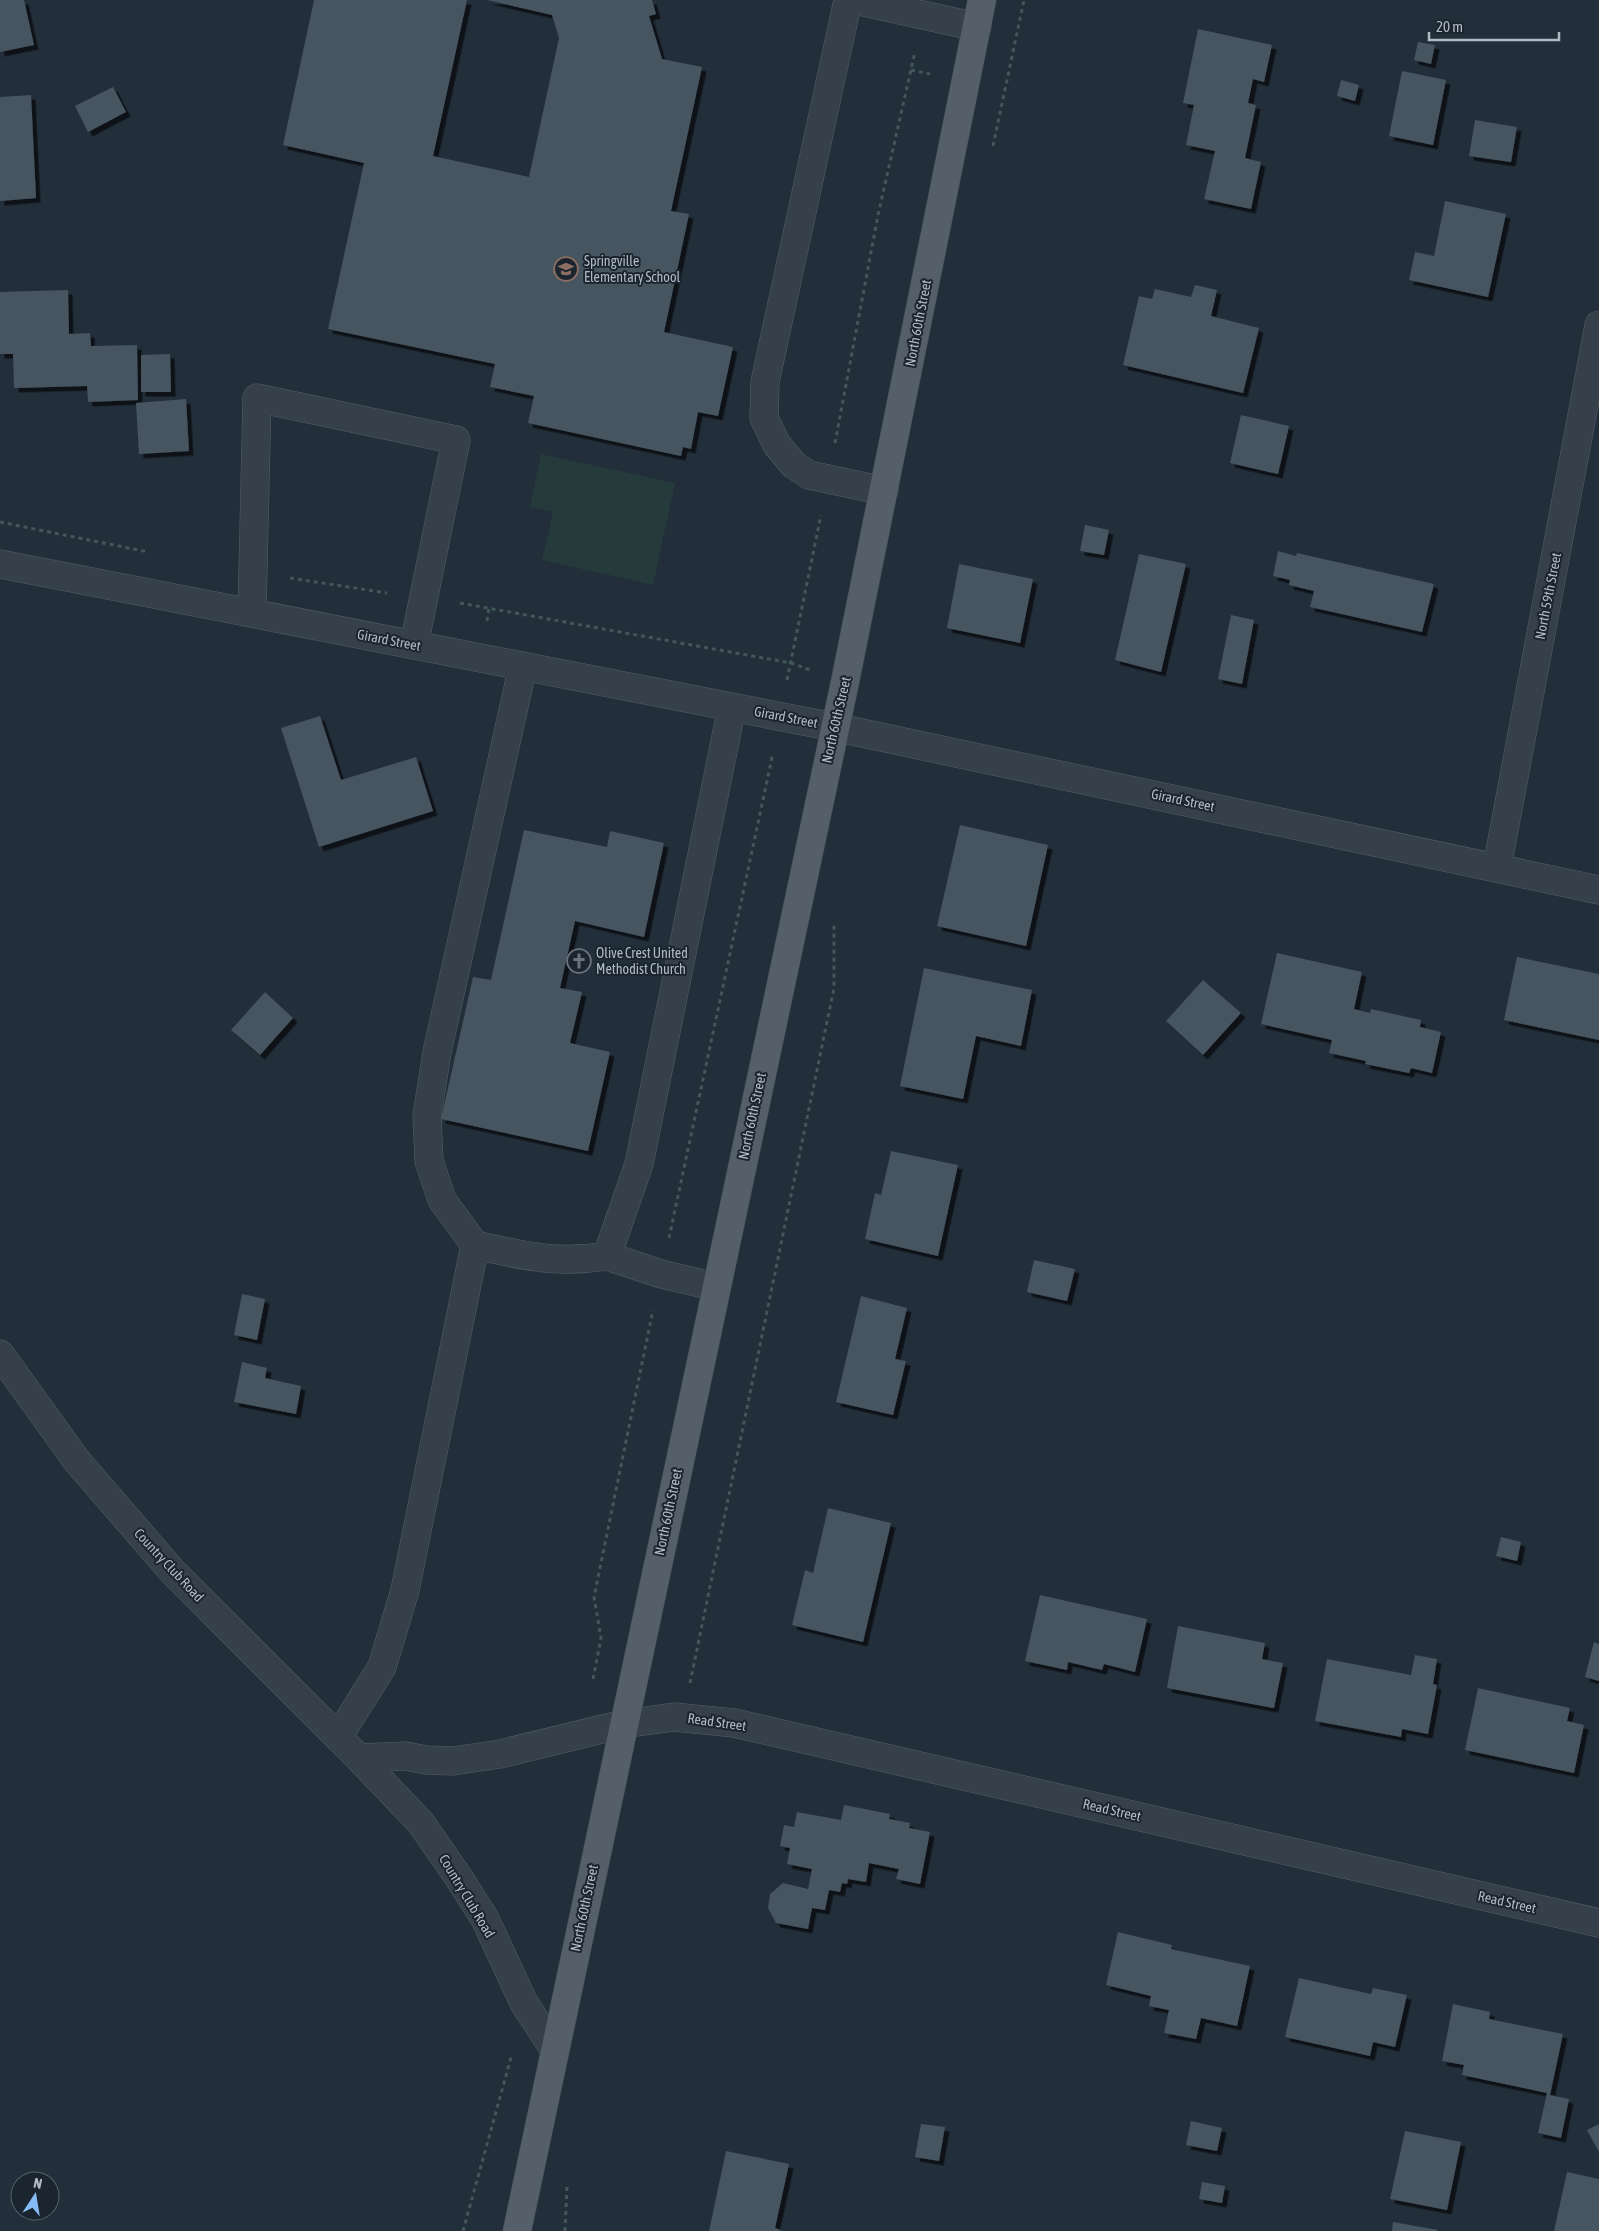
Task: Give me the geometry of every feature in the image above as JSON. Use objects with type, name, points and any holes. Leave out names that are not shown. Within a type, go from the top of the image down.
[{"type":"main road","name":"North 60th Street","points":[[517,2231],[554,2049],[845,682],[982,0]]},
{"type":"street","points":[[848,0],[765,382],[764,418],[777,445],[794,466],[809,475],[884,491]]},
{"type":"street","points":[[855,0],[977,27]]},
{"type":"street","name":"North 59th Street","points":[[1497,867],[1599,325]]},
{"type":"street","points":[[252,613],[257,398],[456,440],[414,645]]},
{"type":"street","name":"Girard Street","points":[[0,564],[732,706],[1599,890]]},
{"type":"street","points":[[523,666],[437,1052],[426,1116],[428,1161],[442,1200],[475,1244],[534,1258],[577,1261],[607,1256],[661,1274],[716,1288]]},
{"type":"street","points":[[607,1256],[639,1164],[732,706]]},
{"type":"street","points":[[338,1737],[382,1667],[402,1598],[475,1244]]},
{"type":"street","name":"Country Club Road","points":[[0,1354],[77,1462],[173,1572],[359,1758],[421,1823],[460,1878],[485,1919],[524,2003],[554,2049]]},
{"type":"street","name":"Read Street","points":[[623,1724],[674,1716],[734,1722],[1599,1922]]},
{"type":"street","points":[[359,1758],[406,1756],[426,1760],[453,1761],[500,1754],[623,1724]]},
{"type":"path","points":[[1005,90],[1024,0]]},
{"type":"path","points":[[791,663],[878,215],[911,70]]},
{"type":"path","points":[[582,1734],[601,1638],[594,1597],[773,750]]},
{"type":"path","points":[[674,1716],[689,1686],[812,1098],[834,988],[834,922]]},
{"type":"path","points":[[463,2231],[508,2071]]},
{"type":"green space","points":[[541,454],[675,483],[653,585],[542,560],[553,512],[530,507]]},
{"type":"building","points":[[0,0],[24,0],[34,45],[0,52]]},
{"type":"building","name":"Springville Elementary School","points":[[314,0],[467,0],[433,156],[529,177],[559,38],[552,15],[487,0],[652,0],[656,14],[649,16],[662,59],[702,67],[671,211],[689,214],[664,332],[733,347],[718,416],[698,412],[691,449],[683,447],[681,456],[528,423],[534,396],[490,387],[495,364],[328,329],[364,163],[283,145]]},
{"type":"building","points":[[1198,29],[1272,45],[1264,82],[1253,79],[1248,103],[1256,105],[1245,158],[1261,162],[1251,209],[1204,199],[1215,151],[1186,145],[1194,105],[1183,103]]},
{"type":"building","points":[[1418,42],[1435,45],[1431,64],[1414,60]]},
{"type":"building","points":[[1402,71],[1446,80],[1433,145],[1389,136]]},
{"type":"building","points":[[1341,80],[1359,85],[1355,101],[1337,96]]},
{"type":"building","points":[[113,87],[126,112],[88,132],[75,106]]},
{"type":"building","points":[[31,95],[36,198],[0,201],[0,97]]},
{"type":"building","points":[[1475,120],[1517,127],[1511,162],[1469,156]]},
{"type":"building","points":[[1445,201],[1506,214],[1488,297],[1409,280],[1415,252],[1434,256]]},
{"type":"building","points":[[1195,285],[1217,290],[1211,316],[1259,328],[1243,393],[1123,365],[1139,296],[1152,299],[1155,289],[1191,297]]},
{"type":"building","points":[[68,290],[69,334],[90,333],[91,346],[137,345],[138,400],[88,402],[87,386],[14,388],[13,354],[0,354],[0,292]]},
{"type":"building","points":[[170,354],[171,392],[141,392],[141,355]]},
{"type":"building","points":[[186,399],[189,451],[139,454],[136,403]]},
{"type":"building","points":[[1241,415],[1289,426],[1278,474],[1230,463]]},
{"type":"building","points":[[1085,525],[1109,530],[1104,555],[1080,551]]},
{"type":"building","points":[[1278,551],[1296,556],[1297,553],[1434,584],[1422,632],[1310,607],[1314,591],[1289,585],[1290,580],[1273,576]]},
{"type":"building","points":[[1139,554],[1186,564],[1161,672],[1115,660]]},
{"type":"building","points":[[959,564],[1033,579],[1020,643],[947,628]]},
{"type":"building","points":[[1231,615],[1254,620],[1242,684],[1218,679]]},
{"type":"building","points":[[320,716],[341,780],[416,757],[433,811],[319,847],[281,728]]},
{"type":"building","points":[[960,825],[1048,845],[1026,946],[937,926]]},
{"type":"building","points":[[524,830],[607,847],[610,831],[664,843],[644,937],[575,921],[560,988],[582,992],[570,1043],[610,1052],[588,1151],[441,1119],[473,977],[491,980]]},
{"type":"building","points":[[1277,953],[1362,972],[1354,1009],[1370,1013],[1371,1009],[1421,1020],[1420,1027],[1441,1032],[1432,1073],[1411,1068],[1409,1073],[1365,1064],[1366,1061],[1329,1053],[1332,1040],[1261,1024]]},
{"type":"building","points":[[1517,957],[1599,974],[1599,1040],[1504,1020]]},
{"type":"building","points":[[924,968],[1032,990],[1021,1046],[976,1036],[963,1099],[900,1086]]},
{"type":"building","points":[[1203,980],[1241,1013],[1203,1055],[1166,1021]]},
{"type":"building","points":[[265,992],[293,1018],[260,1055],[231,1030]]},
{"type":"building","points":[[891,1151],[958,1165],[938,1256],[865,1239],[875,1193],[881,1195]]},
{"type":"building","points":[[1034,1260],[1075,1269],[1067,1301],[1027,1292]]},
{"type":"building","points":[[242,1294],[265,1299],[257,1340],[234,1335]]},
{"type":"building","points":[[861,1296],[907,1308],[895,1359],[906,1361],[893,1415],[836,1402]]},
{"type":"building","points":[[242,1362],[267,1368],[265,1378],[301,1386],[296,1414],[234,1402]]},
{"type":"building","points":[[828,1508],[891,1523],[863,1642],[792,1625],[805,1570],[813,1573]]},
{"type":"building","points":[[1501,1537],[1521,1542],[1517,1561],[1496,1556]]},
{"type":"building","points":[[1040,1595],[1147,1619],[1135,1672],[1104,1664],[1102,1670],[1068,1662],[1067,1670],[1025,1661]]},
{"type":"building","points":[[1178,1626],[1265,1643],[1262,1659],[1283,1663],[1274,1708],[1167,1688]]},
{"type":"building","points":[[1594,1642],[1599,1644],[1599,1681],[1585,1677]]},
{"type":"building","points":[[1415,1655],[1437,1659],[1433,1684],[1437,1685],[1428,1734],[1402,1729],[1401,1737],[1315,1721],[1327,1659],[1411,1675]]},
{"type":"building","points":[[1478,1688],[1570,1708],[1567,1721],[1584,1725],[1574,1773],[1465,1750]]},
{"type":"building","points":[[844,1805],[890,1814],[889,1819],[910,1823],[909,1828],[930,1832],[920,1884],[896,1879],[899,1869],[869,1863],[866,1882],[848,1879],[847,1884],[842,1883],[840,1892],[829,1890],[825,1910],[812,1908],[808,1929],[776,1923],[768,1908],[770,1894],[783,1883],[808,1889],[812,1869],[787,1864],[790,1848],[780,1846],[784,1825],[794,1827],[797,1812],[841,1820]]},
{"type":"building","points":[[1118,1932],[1172,1945],[1171,1949],[1250,1966],[1237,2026],[1201,2018],[1196,2039],[1164,2033],[1169,2010],[1149,2006],[1151,1996],[1106,1985]]},
{"type":"building","points":[[1299,1978],[1371,1994],[1373,1988],[1407,1995],[1395,2047],[1373,2042],[1370,2056],[1285,2037]]},
{"type":"building","points":[[1453,2004],[1490,2012],[1489,2019],[1563,2034],[1550,2095],[1569,2099],[1561,2138],[1538,2133],[1547,2093],[1462,2075],[1464,2065],[1442,2061]]},
{"type":"building","points":[[1191,2121],[1222,2128],[1217,2151],[1186,2145]]},
{"type":"building","points":[[921,2124],[945,2127],[939,2161],[915,2157]]},
{"type":"building","points":[[1599,2124],[1599,2152],[1587,2130]]},
{"type":"building","points":[[1405,2131],[1461,2142],[1447,2210],[1390,2199]]},
{"type":"building","points":[[726,2151],[789,2164],[775,2228],[783,2231],[709,2231]]},
{"type":"building","points":[[1567,2172],[1599,2179],[1599,2231],[1554,2231]]},
{"type":"building","points":[[1202,2182],[1225,2186],[1222,2203],[1199,2199]]},
{"type":"building","points":[[1393,2222],[1438,2230],[1392,2231]]},
{"type":"place","name":"Springville Elementary School","points":[[566,269]]},
{"type":"place","name":"Olive Crest United Methodist Church","points":[[579,961]]}]
